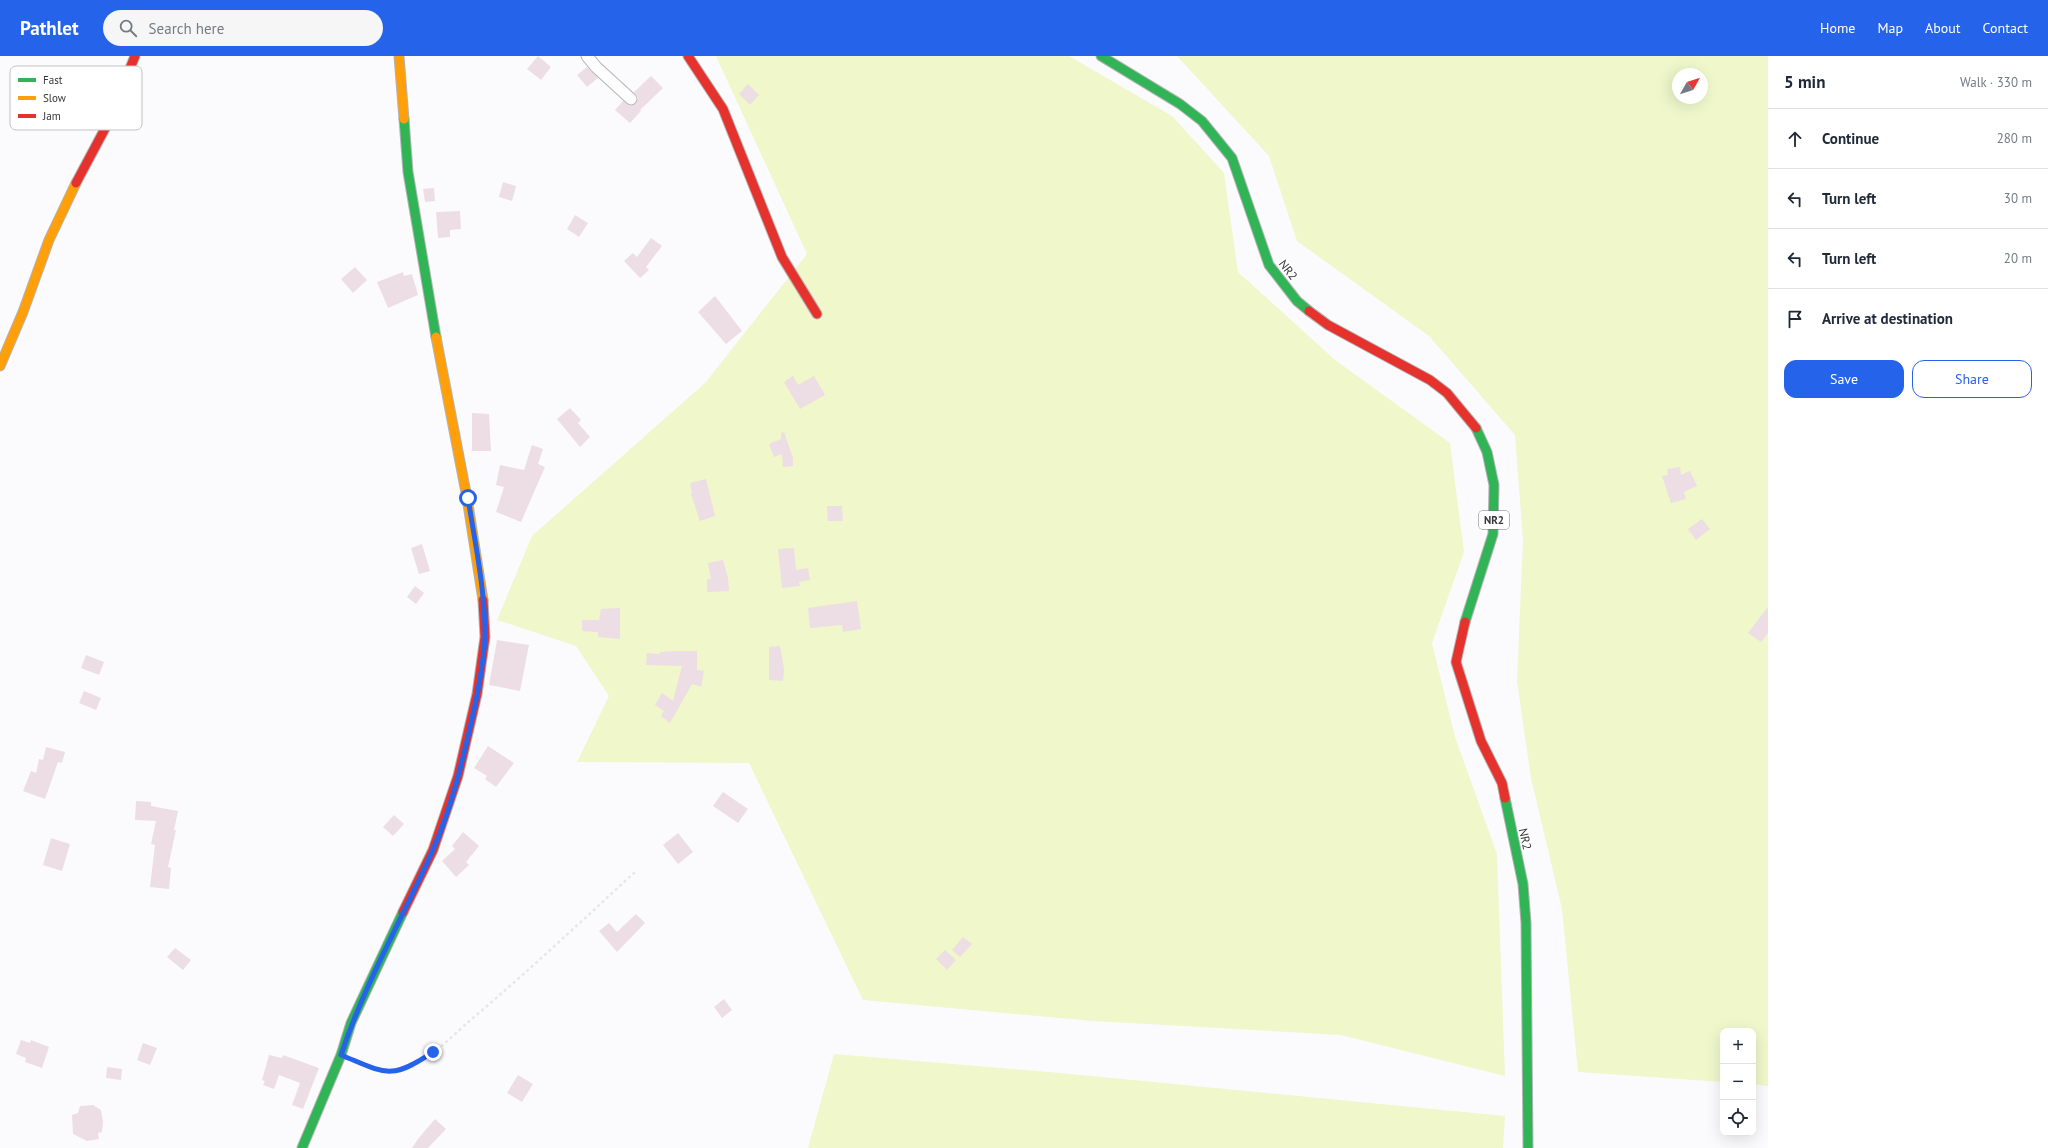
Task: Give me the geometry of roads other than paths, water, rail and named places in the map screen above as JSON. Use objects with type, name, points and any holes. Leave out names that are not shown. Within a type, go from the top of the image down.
[{"type":"main road","points":[[131,66],[135,56]]},
{"type":"main road","points":[[302,1148],[341,1055],[351,1023],[433,850],[456,784],[477,694],[485,637],[484,600],[468,498],[448,402],[408,172],[398,56]]},
{"type":"main road","points":[[688,56],[723,110],[753,181],[777,246],[817,314]]},
{"type":"main road","name":"NR2","points":[[1101,56],[1180,104],[1202,121],[1222,143],[1232,158],[1269,265],[1297,301],[1328,325],[1430,380],[1447,393],[1476,428],[1487,452],[1494,485],[1493,534],[1465,623],[1456,662],[1481,740],[1502,784],[1523,884],[1526,923],[1528,1148]]},
{"type":"main road","points":[[0,366],[23,312],[49,240],[83,169],[104,130]]},
{"type":"street","points":[[588,56],[596,68],[631,99]]}]
